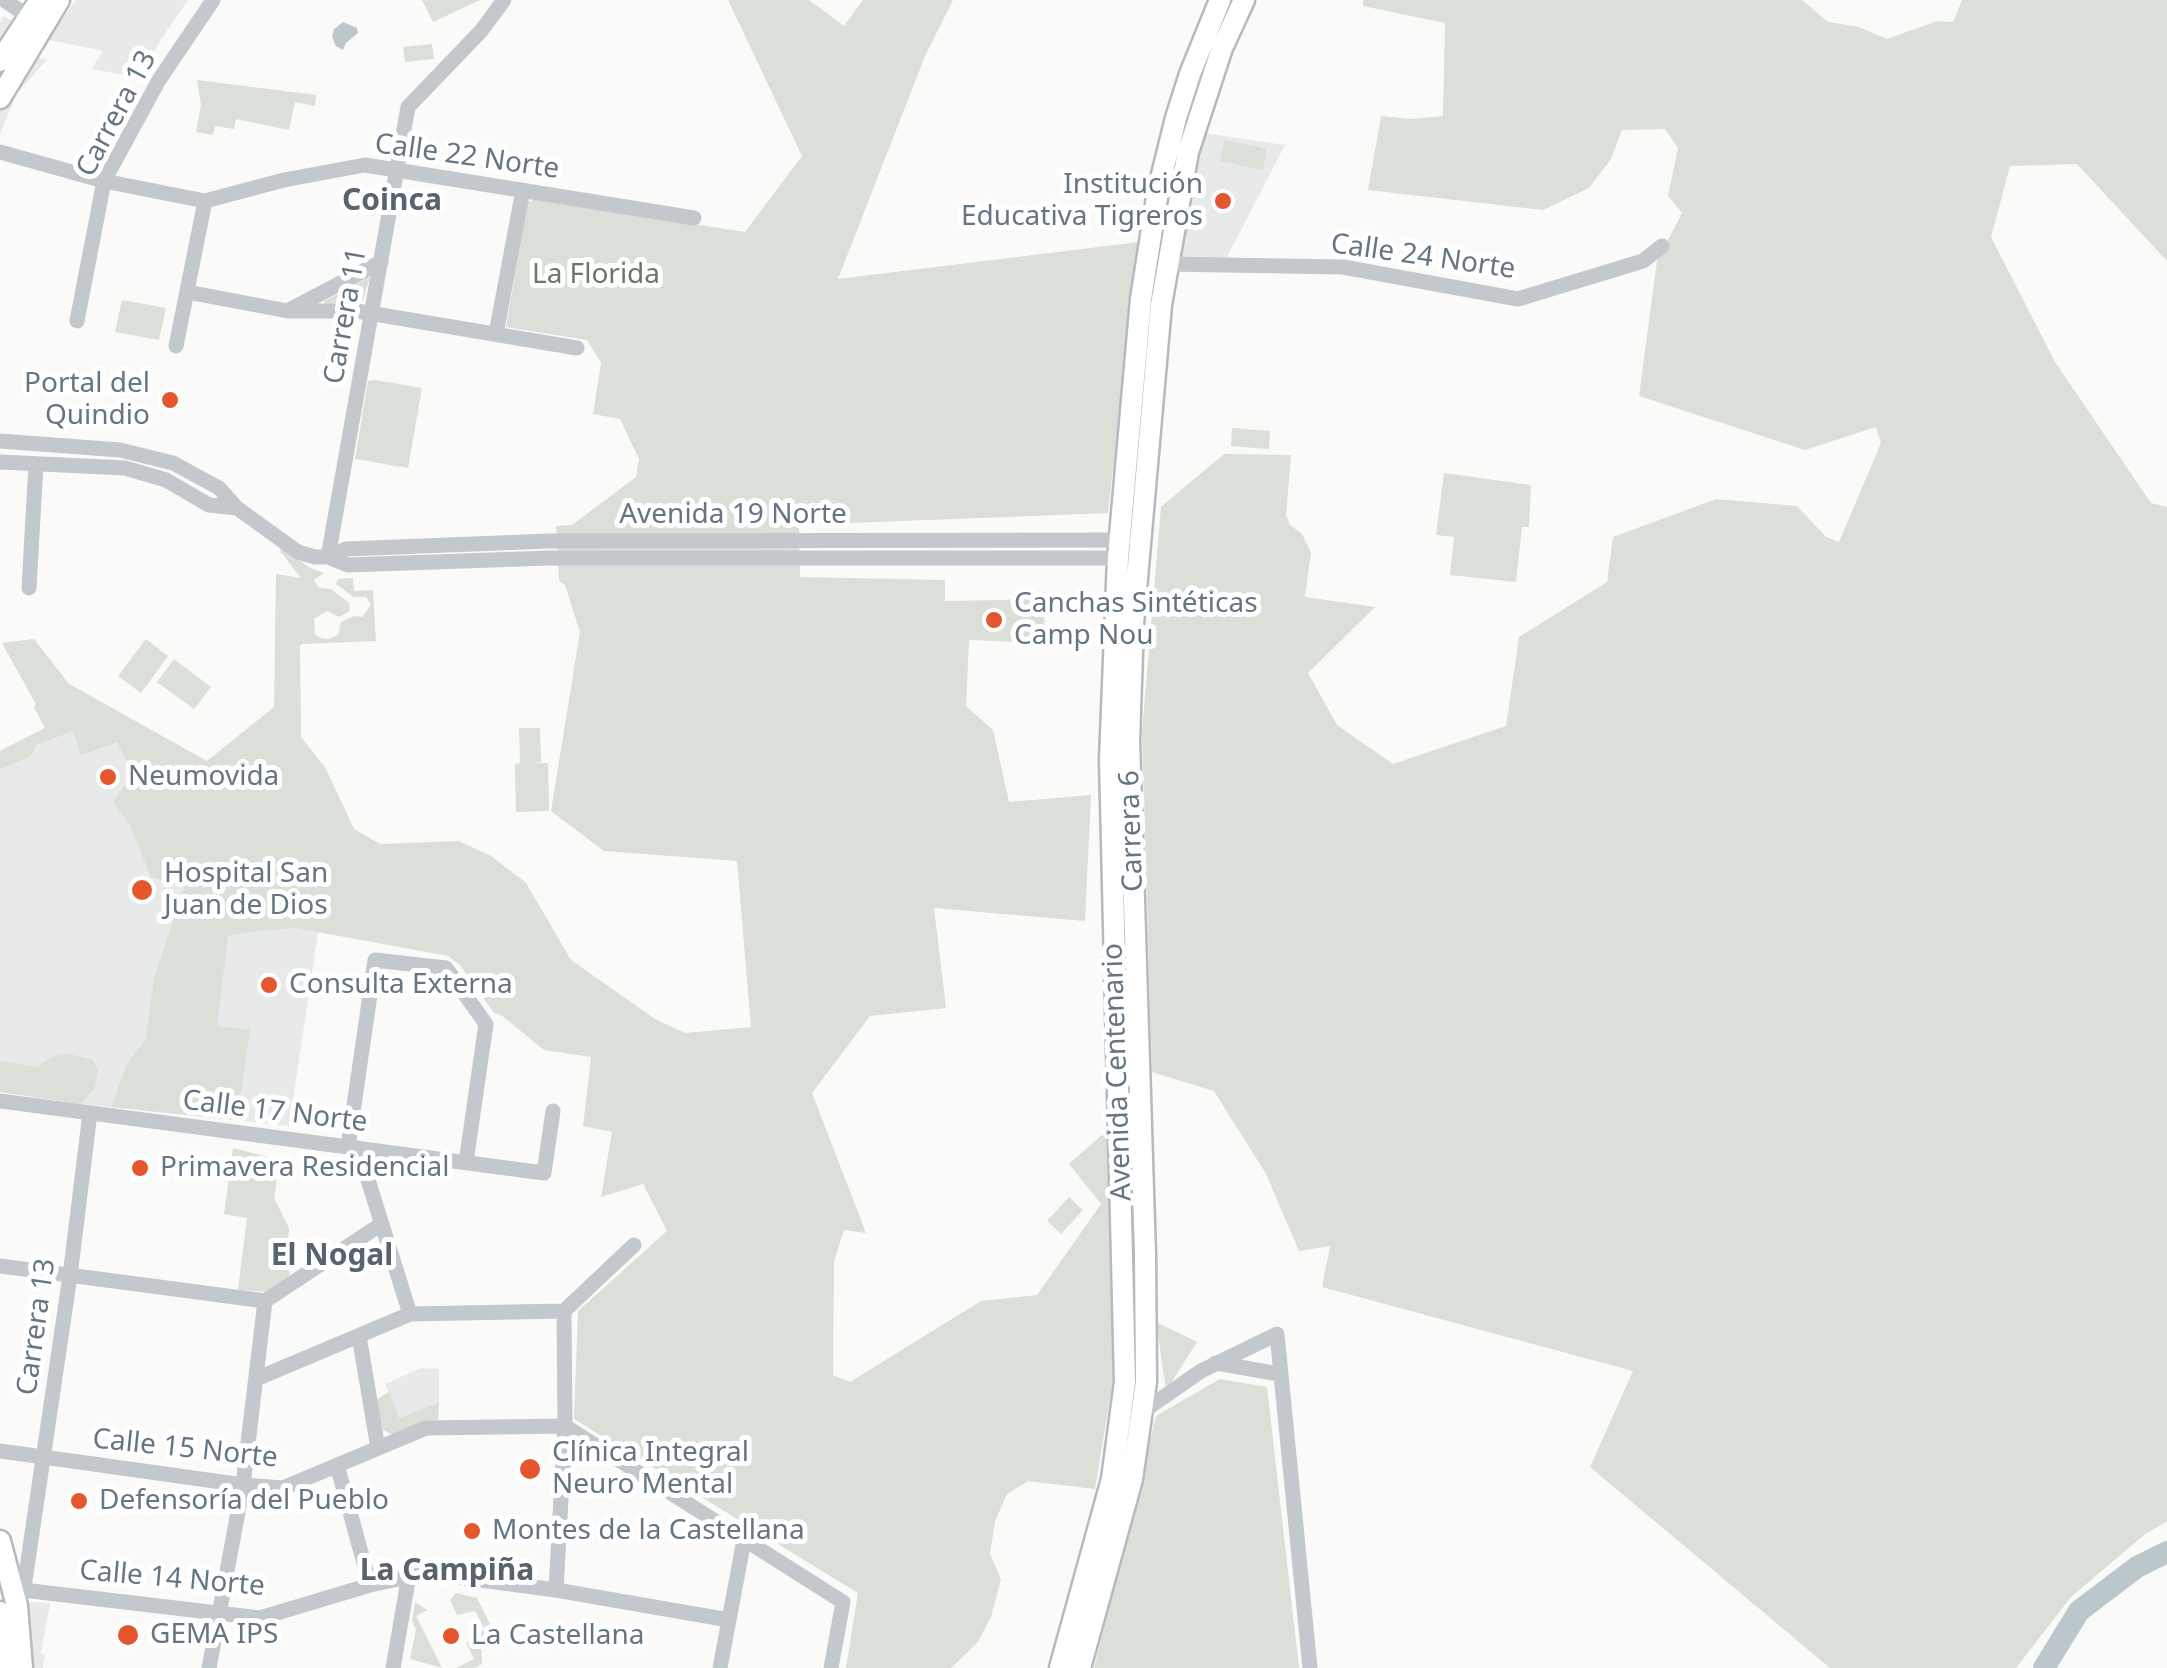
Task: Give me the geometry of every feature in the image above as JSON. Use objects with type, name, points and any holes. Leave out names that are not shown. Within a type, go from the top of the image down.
[{"type":"main road","points":[[0,62],[37,14],[59,0]]},
{"type":"main road","name":"Avenida Centenario","points":[[1060,1668],[1112,1478],[1126,1382],[1110,760],[1129,549],[1141,298],[1158,191],[1186,121],[1220,0]]},
{"type":"main road","name":"Carrera 6","points":[[1080,1668],[1132,1479],[1146,1382],[1146,1255],[1129,740],[1129,549],[1166,264],[1180,189],[1186,121],[1244,0]]},
{"type":"main road","points":[[0,98],[37,14]]},
{"type":"main road","points":[[0,1541],[22,1668]]},
{"type":"main road","points":[[6,1668],[13,1602]]},
{"type":"street","points":[[4,0],[37,14]]},
{"type":"street","name":"Carrera 13","points":[[76,320],[104,182],[159,80],[214,0]]},
{"type":"street","name":"Carrera 11","points":[[328,557],[408,107],[504,0]]},
{"type":"street","name":"Calle 22 Norte","points":[[0,152],[104,182],[205,201],[284,180],[365,165],[694,218]]},
{"type":"street","points":[[496,334],[523,190]]},
{"type":"street","points":[[176,346],[205,201]]},
{"type":"street","name":"Calle 24 Norte","points":[[1166,264],[1342,266],[1518,299],[1642,261],[1662,246]]},
{"type":"street","points":[[288,311],[382,262]]},
{"type":"street","points":[[187,292],[288,311],[372,314],[577,348]]},
{"type":"street","points":[[0,441],[120,450],[173,463],[220,488],[237,508],[298,552],[315,558],[328,557]]},
{"type":"street","points":[[0,462],[124,468],[166,480],[210,505],[237,508]]},
{"type":"street","points":[[29,588],[36,464]]},
{"type":"street","name":"Avenida 19 Norte","points":[[328,557],[346,549],[549,549],[799,541],[1129,549]]},
{"type":"street","name":"Avenida 19 Norte","points":[[549,549],[799,559],[1129,549]]},
{"type":"street","points":[[410,1314],[353,1147],[375,960],[446,968],[486,1024],[466,1162]]},
{"type":"street","name":"Calle 17 Norte","points":[[0,1101],[544,1172],[553,1112]]},
{"type":"street","name":"Carrera 13","points":[[13,1602],[43,1458],[90,1113]]},
{"type":"street","points":[[0,1266],[265,1301],[380,1226]]},
{"type":"street","points":[[256,1380],[410,1314],[564,1311],[634,1245]]},
{"type":"street","points":[[209,1668],[243,1485],[265,1301]]},
{"type":"street","points":[[556,1590],[564,1426],[564,1311]]},
{"type":"street","points":[[1142,1412],[1216,1363],[1277,1334],[1310,1668]]},
{"type":"street","points":[[359,1336],[378,1448]]},
{"type":"street","points":[[1216,1363],[1279,1374]]},
{"type":"street","points":[[564,1426],[842,1602],[830,1668]]},
{"type":"street","name":"Calle 15 Norte","points":[[0,1452],[283,1488],[426,1428],[564,1426]]},
{"type":"street","points":[[337,1465],[370,1585]]},
{"type":"street","points":[[720,1668],[744,1540]]},
{"type":"street","name":"Calle 14 Norte","points":[[13,1602],[260,1618],[370,1585],[427,1573],[556,1590],[729,1620]]},
{"type":"street","points":[[393,1668],[409,1575]]},
{"type":"shaded area","points":[[76,0],[188,0],[140,78],[91,69],[103,51],[49,40],[44,43],[38,54],[47,60],[17,93],[0,134],[3,16],[48,39]]},
{"type":"shaded area","points":[[343,22],[357,28],[358,33],[343,50],[332,37],[334,29]]},
{"type":"shaded area","name":"Institución Educativa Tigreros","points":[[1204,133],[1285,145],[1225,261],[1177,258]]},
{"type":"shaded area","name":"Hospital San Juan de Dios","points":[[34,639],[69,684],[207,762],[306,907],[318,933],[289,1126],[0,1092],[0,751],[45,728],[2,643]]},
{"type":"shaded area","points":[[420,1368],[439,1369],[439,1402],[398,1418],[385,1384]]},
{"type":"shaded area","points":[[50,1603],[41,1653],[45,1655],[43,1668],[0,1668],[0,1609]]},
{"type":"green space","points":[[422,0],[480,0],[433,22]]},
{"type":"green space","name":"La Florida","points":[[728,0],[809,0],[844,26],[863,0],[953,0],[925,56],[838,279],[1139,242],[1108,513],[799,525],[800,577],[945,580],[945,601],[1006,600],[1046,593],[1043,643],[969,640],[966,706],[993,730],[1009,802],[1091,795],[1085,921],[934,908],[946,1008],[870,1016],[812,1093],[866,1233],[844,1230],[834,1261],[833,1375],[850,1382],[981,1301],[1037,1295],[1101,1204],[1069,1164],[1110,1128],[1115,1269],[1113,1380],[1095,1489],[1028,1481],[1007,1494],[995,1521],[990,1554],[1001,1579],[991,1617],[977,1643],[951,1668],[846,1668],[858,1593],[574,1419],[578,1311],[667,1231],[643,1184],[601,1197],[612,1132],[583,1126],[591,1057],[544,1050],[494,1013],[460,965],[448,956],[296,928],[257,931],[228,936],[217,1026],[250,1030],[237,1120],[111,1107],[126,1066],[146,1038],[154,978],[184,888],[151,877],[129,823],[113,802],[128,781],[125,773],[132,770],[117,742],[81,755],[73,731],[36,745],[30,757],[0,769],[0,751],[45,728],[2,643],[34,639],[69,684],[207,761],[274,707],[276,574],[301,578],[280,551],[281,547],[324,573],[314,580],[319,588],[331,589],[349,603],[350,611],[339,617],[327,611],[314,619],[315,634],[321,638],[338,635],[341,622],[362,617],[371,605],[366,597],[353,597],[336,584],[338,579],[353,578],[354,591],[373,590],[376,641],[300,647],[301,737],[326,769],[354,829],[380,844],[459,841],[491,856],[526,883],[571,960],[655,1019],[685,1033],[751,1027],[737,861],[604,851],[551,811],[580,632],[565,585],[559,581],[556,526],[572,525],[636,477],[639,459],[620,419],[593,414],[601,363],[587,340],[506,327],[528,202],[537,199],[745,232],[802,156]]},
{"type":"green space","points":[[1363,0],[1802,0],[1828,22],[1859,27],[1887,39],[1937,21],[1953,22],[1962,0],[2167,0],[2167,261],[2077,164],[2010,166],[1991,237],[2055,362],[2151,503],[2167,507],[2167,1521],[2144,1535],[2071,1597],[2016,1668],[1830,1668],[1590,1467],[1633,1371],[1322,1287],[1330,1246],[1299,1251],[1266,1174],[1214,1091],[1152,1072],[1142,732],[1161,507],[1224,454],[1291,455],[1286,515],[1311,553],[1305,597],[1375,607],[1308,673],[1337,725],[1393,764],[1506,726],[1519,637],[1607,582],[1613,537],[1716,499],[1797,506],[1826,537],[1839,542],[1881,443],[1876,427],[1805,450],[1639,396],[1657,261],[1682,213],[1668,196],[1678,148],[1665,129],[1622,130],[1611,159],[1589,188],[1543,210],[1368,190],[1381,116],[1443,116],[1445,23],[1363,6]]},
{"type":"green space","points":[[432,44],[434,59],[405,62],[403,47]]},
{"type":"green space","points":[[197,80],[316,95],[315,106],[295,102],[289,130],[236,119],[234,129],[215,126],[213,135],[196,132],[201,105]]},
{"type":"green space","points":[[1225,140],[1267,149],[1263,170],[1220,161]]},
{"type":"green space","points":[[370,277],[363,301],[325,304],[324,301]]},
{"type":"green space","points":[[122,300],[166,308],[159,340],[115,332]]},
{"type":"green space","points":[[368,381],[422,388],[408,468],[355,459]]},
{"type":"green space","points":[[1232,428],[1270,431],[1269,449],[1231,446]]},
{"type":"green space","points":[[1444,473],[1531,485],[1529,527],[1522,527],[1516,582],[1450,575],[1454,537],[1436,535]]},
{"type":"green space","points":[[146,639],[168,656],[141,693],[118,676]]},
{"type":"green space","points":[[174,659],[211,687],[194,709],[157,682]]},
{"type":"green space","points":[[519,728],[540,728],[541,762],[532,763],[548,763],[549,811],[516,812]]},
{"type":"green space","points":[[69,1054],[93,1060],[98,1070],[95,1087],[81,1104],[0,1092],[0,1061],[38,1067],[51,1057]]},
{"type":"green space","points":[[233,1148],[280,1160],[274,1198],[289,1228],[290,1275],[268,1292],[238,1290],[247,1218],[224,1214]]},
{"type":"green space","points":[[1069,1197],[1083,1210],[1061,1234],[1047,1221]]},
{"type":"green space","points":[[1156,1322],[1197,1342],[1166,1391],[1166,1390]]},
{"type":"green space","points":[[1220,1379],[1267,1387],[1299,1668],[1094,1668],[1156,1416]]},
{"type":"green space","points":[[389,1392],[399,1418],[439,1402],[438,1420],[425,1421],[393,1435],[383,1430],[376,1400]]},
{"type":"green space","points":[[456,1593],[477,1598],[496,1636],[481,1643],[482,1664],[475,1668],[456,1668],[474,1659],[466,1643],[484,1629],[475,1611],[457,1615],[450,1600]]},
{"type":"green space","points":[[415,1602],[427,1610],[416,1616],[442,1668],[410,1659],[416,1629],[412,1621]]},
{"type":"waterway","points":[[2044,1668],[2079,1611],[2137,1567],[2167,1552]]},
{"type":"place","name":"Institución Educativa Tigreros","points":[[1223,201]]},
{"type":"place","name":"Portal del Quindio","points":[[170,400]]},
{"type":"place","name":"Canchas Sintéticas Camp Nou","points":[[994,620]]},
{"type":"place","name":"Neumovida","points":[[108,777]]},
{"type":"place","name":"Hospital San Juan de Dios","points":[[142,890]]},
{"type":"place","name":"Consulta Externa","points":[[269,985]]},
{"type":"place","name":"Primavera Residencial","points":[[140,1168]]},
{"type":"place","name":"Clínica Integral Neuro Mental","points":[[530,1469]]},
{"type":"place","name":"Defensoría del Pueblo","points":[[79,1501]]},
{"type":"place","name":"Montes de la Castellana","points":[[472,1531]]},
{"type":"place","name":"GEMA IPS","points":[[128,1635]]},
{"type":"place","name":"La Castellana","points":[[451,1636]]},
{"type":"district","name":"Coinca","points":[[392,201]]},
{"type":"district","name":"El Nogal","points":[[332,1256]]},
{"type":"district","name":"La Campiña","points":[[447,1571]]}]
